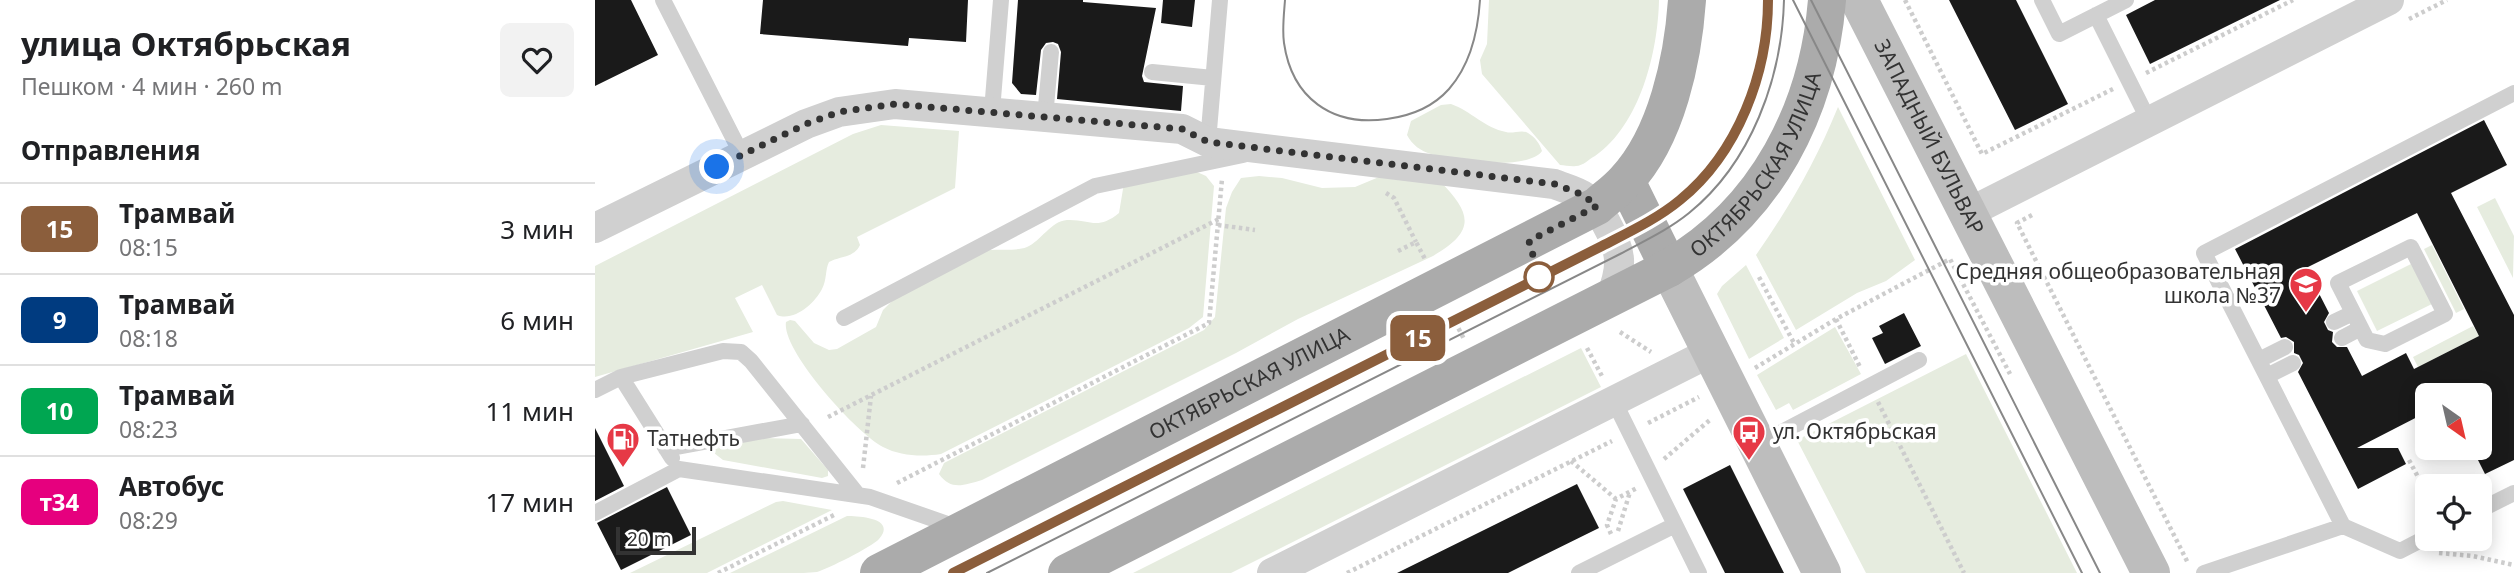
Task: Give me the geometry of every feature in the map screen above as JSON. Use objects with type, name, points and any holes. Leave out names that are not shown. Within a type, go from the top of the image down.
[{"type":"main road","name":"ОКТЯБРЬСКАЯ УЛИЦА","points":[[1067,573],[1669,268],[1711,239],[1740,212],[1784,152],[1811,88],[1825,28],[1827,0]]},
{"type":"main road","name":"ОКТЯБРЬСКАЯ УЛИЦА","points":[[879,573],[1597,206],[1626,181],[1660,125],[1686,18]]},
{"type":"main road","points":[[1626,181],[1669,268]]},
{"type":"street","name":"ЗАПАДНЫЙ БУЛЬВАР","points":[[1859,0],[2151,573]]},
{"type":"street","points":[[1968,213],[2389,0]]},
{"type":"street","points":[[595,228],[806,124],[839,112],[895,104],[1182,129],[1216,150],[1269,150],[1555,184],[1583,195],[1597,206],[1615,239],[1620,254],[1619,277],[1611,297]]},
{"type":"street","points":[[1597,206],[1642,214]]},
{"type":"street","points":[[1669,268],[1822,573]]},
{"type":"street","points":[[1272,573],[1711,352]]},
{"type":"lane","points":[[663,0],[742,155]]},
{"type":"lane","points":[[992,111],[1001,0]]},
{"type":"lane","points":[[844,318],[1095,186],[1216,150],[1213,78],[1220,0]]},
{"type":"lane","points":[[2042,0],[2059,34],[2126,0]]},
{"type":"lane","points":[[2096,15],[2149,121]]},
{"type":"lane","points":[[1045,117],[1051,52]]},
{"type":"lane","points":[[1152,72],[1213,78]]},
{"type":"lane","points":[[2415,543],[2400,551],[2343,526],[2204,253],[2514,93]]},
{"type":"lane","points":[[2411,247],[2445,314],[2385,344],[2367,340],[2353,313],[2339,284],[2411,247]]},
{"type":"lane","points":[[2334,322],[2353,313]]},
{"type":"lane","points":[[2342,338],[2361,328]]},
{"type":"lane","points":[[2259,360],[2285,347]]},
{"type":"lane","points":[[595,390],[621,377],[723,351],[741,352],[864,496]]},
{"type":"lane","points":[[1757,445],[1919,360]]},
{"type":"lane","points":[[2267,376],[2293,362]]},
{"type":"lane","points":[[621,377],[679,469]]},
{"type":"lane","points":[[1614,401],[1699,573]]},
{"type":"lane","points":[[666,449],[802,424]]},
{"type":"lane","points":[[595,513],[679,469],[864,496],[964,530]]},
{"type":"lane","points":[[2492,504],[2514,493]]},
{"type":"lane","points":[[1579,573],[1675,525]]},
{"type":"lane","points":[[2204,573],[2343,526]]},
{"type":"path","points":[[1905,0],[1982,154]]},
{"type":"path","points":[[718,573],[864,496],[1209,323],[1218,222],[1216,150]]},
{"type":"path","points":[[828,417],[1218,222],[1255,230]]},
{"type":"path","points":[[2017,223],[2193,573]]},
{"type":"path","points":[[1398,251],[1416,242],[1425,260]]},
{"type":"path","points":[[1746,374],[1836,319],[1950,258],[2010,374]]},
{"type":"path","points":[[1759,276],[1795,345]]},
{"type":"path","points":[[1450,310],[1466,344]]},
{"type":"path","points":[[1836,319],[1964,573]]},
{"type":"path","points":[[1347,573],[1710,392]]},
{"type":"path","points":[[864,496],[863,468],[871,395]]},
{"type":"path","points":[[1631,491],[1615,542],[1607,525],[1616,499],[1651,476],[1720,411]]},
{"type":"path","points":[[2409,460],[2416,474]]},
{"type":"path","points":[[1571,461],[1616,499]]},
{"type":"path","points":[[2400,551],[2473,556],[2514,565]]},
{"type":"shaded area","points":[[1489,0],[1659,0],[1655,42],[1635,107],[1611,143],[1584,164],[1560,165],[1482,74],[1480,60],[1487,44]]},
{"type":"shaded area","points":[[1451,104],[1498,130],[1528,133],[1537,141],[1542,151],[1522,161],[1489,163],[1427,153],[1411,142],[1407,135],[1411,121],[1441,105]]},
{"type":"shaded area","points":[[1838,107],[1915,260],[1886,281],[1857,293],[1796,330],[1756,255],[1801,184]]},
{"type":"shaded area","points":[[881,125],[959,131],[955,188],[857,237],[860,245],[857,249],[850,255],[829,262],[824,286],[809,305],[797,314],[777,315],[762,285],[735,298],[753,332],[595,377],[595,266],[853,134]]},
{"type":"shaded area","points":[[1197,172],[1206,176],[1214,186],[1203,317],[1189,328],[941,454],[904,454],[883,447],[871,439],[823,390],[795,352],[788,335],[786,322],[790,320],[795,321],[814,343],[829,350],[837,349],[876,327],[883,310],[893,300],[983,251],[1027,247],[1061,221],[1105,222],[1119,213],[1124,183]]},
{"type":"shaded area","points":[[1379,177],[1440,181],[1458,203],[1465,222],[1457,238],[1433,256],[1298,319],[1236,353],[982,480],[953,485],[939,474],[944,463],[1204,330],[1215,317],[1226,208],[1241,178],[1282,178],[1322,188],[1355,187]]},
{"type":"shaded area","points":[[2495,198],[2514,236],[2513,278],[2477,207]]},
{"type":"shaded area","points":[[2432,245],[2464,309],[2456,313],[2424,249]]},
{"type":"shaded area","points":[[2411,264],[2432,304],[2377,331],[2357,291]]},
{"type":"shaded area","points":[[1746,265],[1784,338],[1749,359],[1717,294],[1722,286]]},
{"type":"shaded area","points":[[2473,326],[2479,336],[2418,367],[2413,357]]},
{"type":"shaded area","points":[[1835,327],[1861,374],[1793,410],[1789,403],[1776,410],[1757,375]]},
{"type":"shaded area","points":[[1581,348],[1601,387],[1231,573],[1133,573]]},
{"type":"shaded area","points":[[1966,354],[2077,573],[1866,573],[1797,440]]},
{"type":"shaded area","points":[[762,438],[801,439],[828,470],[828,476],[822,478],[723,460],[714,453],[715,449]]},
{"type":"shaded area","points":[[776,502],[832,510],[707,573],[630,573]]},
{"type":"shaded area","points":[[847,516],[880,522],[883,532],[879,539],[817,572],[730,573]]},
{"type":"building","points":[[595,0],[631,0],[658,55],[595,86]]},
{"type":"building","points":[[763,0],[968,0],[966,42],[909,38],[908,46],[760,34]]},
{"type":"building","points":[[1018,0],[1083,0],[1156,8],[1142,76],[1144,82],[1183,86],[1181,111],[1057,99],[1061,52],[1058,44],[1053,42],[1046,43],[1041,50],[1036,95],[1021,94],[1012,83]]},
{"type":"building","points":[[1163,0],[1195,0],[1192,27],[1161,23]]},
{"type":"building","points":[[1949,0],[2016,0],[2068,104],[2015,130]]},
{"type":"building","points":[[2155,0],[2280,0],[2150,64],[2126,15]]},
{"type":"building","points":[[2484,120],[2507,165],[2451,193],[2514,315],[2514,460],[2485,474],[2478,460],[2492,460],[2492,383],[2415,383],[2415,418],[2357,448],[2398,448],[2406,464],[2358,489],[2298,372],[2303,363],[2299,355],[2294,353],[2294,342],[2286,337],[2281,338],[2235,249]],"holes":[[[2417,213],[2479,336],[2414,369],[2406,353],[2362,376],[2347,347],[2337,347],[2332,342],[2333,332],[2328,330],[2324,322],[2329,313],[2306,268]]]},
{"type":"building","points":[[1904,313],[1921,346],[1885,364],[1872,338],[1883,333],[1879,326]]},
{"type":"building","points":[[595,428],[624,486],[595,501]]},
{"type":"building","points":[[1730,465],[1784,573],[1725,573],[1683,489]]},
{"type":"building","points":[[1577,484],[1599,528],[1508,573],[1397,573]]},
{"type":"building","points":[[667,487],[691,535],[621,570],[597,523]]},
{"type":"tram line","points":[[1285,0],[1284,43],[1288,62],[1296,79],[1318,105],[1332,113],[1367,120],[1413,113],[1436,101],[1449,89],[1463,69],[1472,47],[1480,0]]},
{"type":"tram line","points":[[953,573],[1618,238],[1665,211],[1689,191],[1709,169],[1742,118],[1761,60],[1768,0]]},
{"type":"tram line","name":"15","points":[[953,573],[1602,246],[1663,212],[1698,183],[1717,160],[1739,124],[1757,77],[1765,45],[1768,0]]},
{"type":"tram line","points":[[987,573],[1620,254],[1681,219],[1711,193],[1730,170],[1759,117],[1777,59],[1784,0]]},
{"type":"tram line","points":[[1793,0],[2082,573]]},
{"type":"tram line","points":[[1811,0],[2100,573]]},
{"type":"place","name":"Средняя общеобразовательная школа №37","points":[[2306,314]]},
{"type":"place","name":"ул. Октябрьская","points":[[1749,462]]},
{"type":"place","name":"Татнефть","points":[[623,469]]},
{"type":"route","points":[[717,167],[806,124],[839,112],[895,104],[1182,129],[1208,142],[1555,184],[1583,195],[1597,206],[1529,241],[1539,277]]}]
